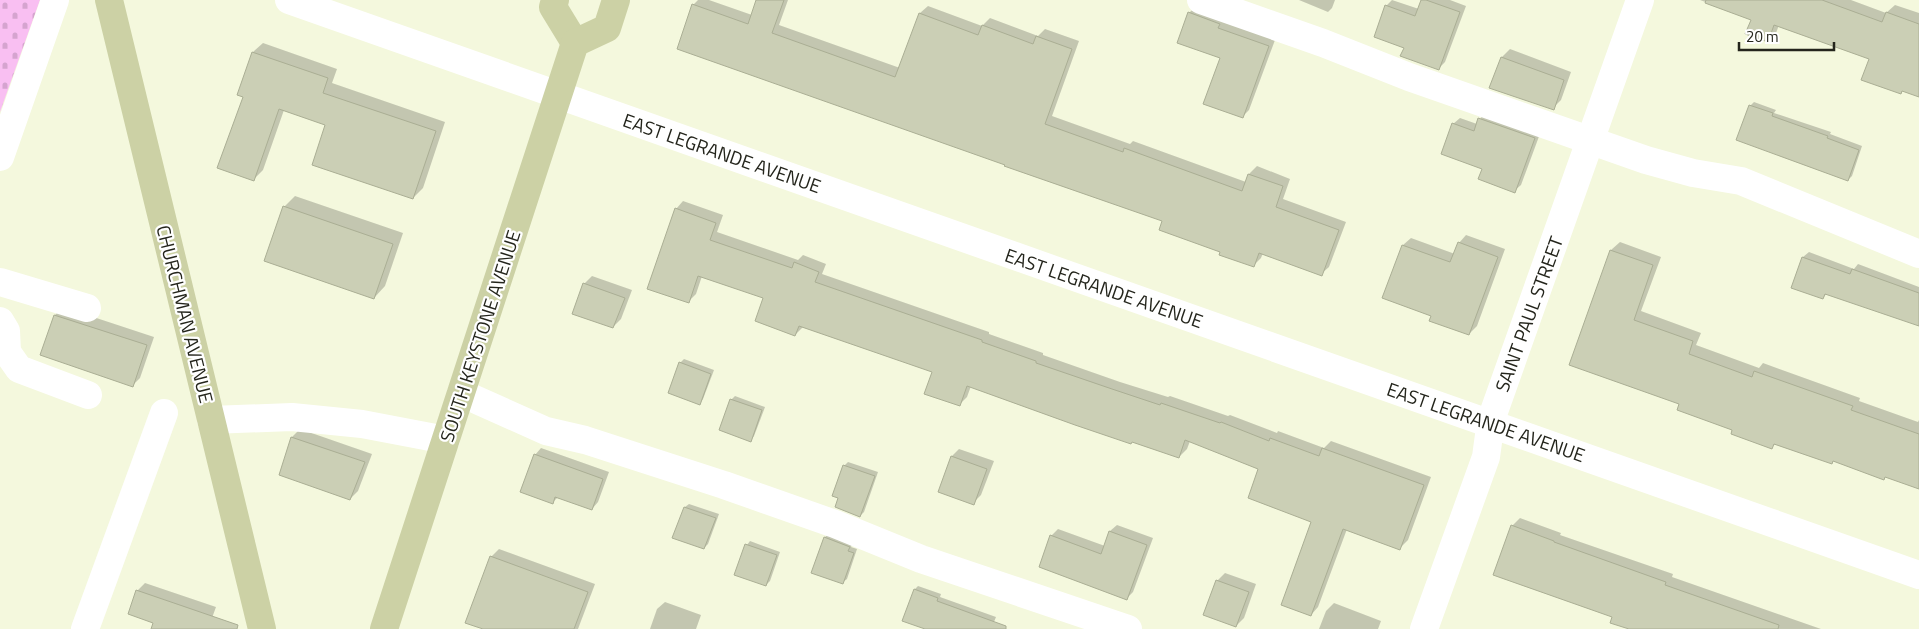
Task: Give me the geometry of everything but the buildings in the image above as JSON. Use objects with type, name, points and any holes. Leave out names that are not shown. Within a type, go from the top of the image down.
[{"type":"main road","name":"CHURCHMAN AVENUE","points":[[109,0],[262,629]]},
{"type":"main road","points":[[555,0],[553,7],[575,43],[607,28],[616,0]]},
{"type":"main road","name":"SOUTH KEYSTONE AVENUE","points":[[384,629],[575,43]]},
{"type":"street","points":[[0,157],[55,0]]},
{"type":"street","name":"EAST LEGRANDE AVENUE","points":[[289,0],[1919,575]]},
{"type":"street","points":[[1201,0],[1323,43],[1409,77],[1646,160],[1693,173],[1741,181],[1919,254]]},
{"type":"street","name":"SAINT PAUL STREET","points":[[1424,629],[1486,457],[1490,424],[1640,0]]},
{"type":"street","points":[[0,282],[87,308]]},
{"type":"street","points":[[0,322],[6,331],[7,352],[18,369],[88,395]]},
{"type":"street","points":[[461,393],[546,431],[585,440],[724,485],[835,524],[921,559],[1128,629]]},
{"type":"street","points":[[85,629],[164,414]]},
{"type":"street","points":[[211,420],[292,417],[362,424],[446,440]]},
{"type":"green space","points":[[0,0],[40,0],[0,112]]}]
